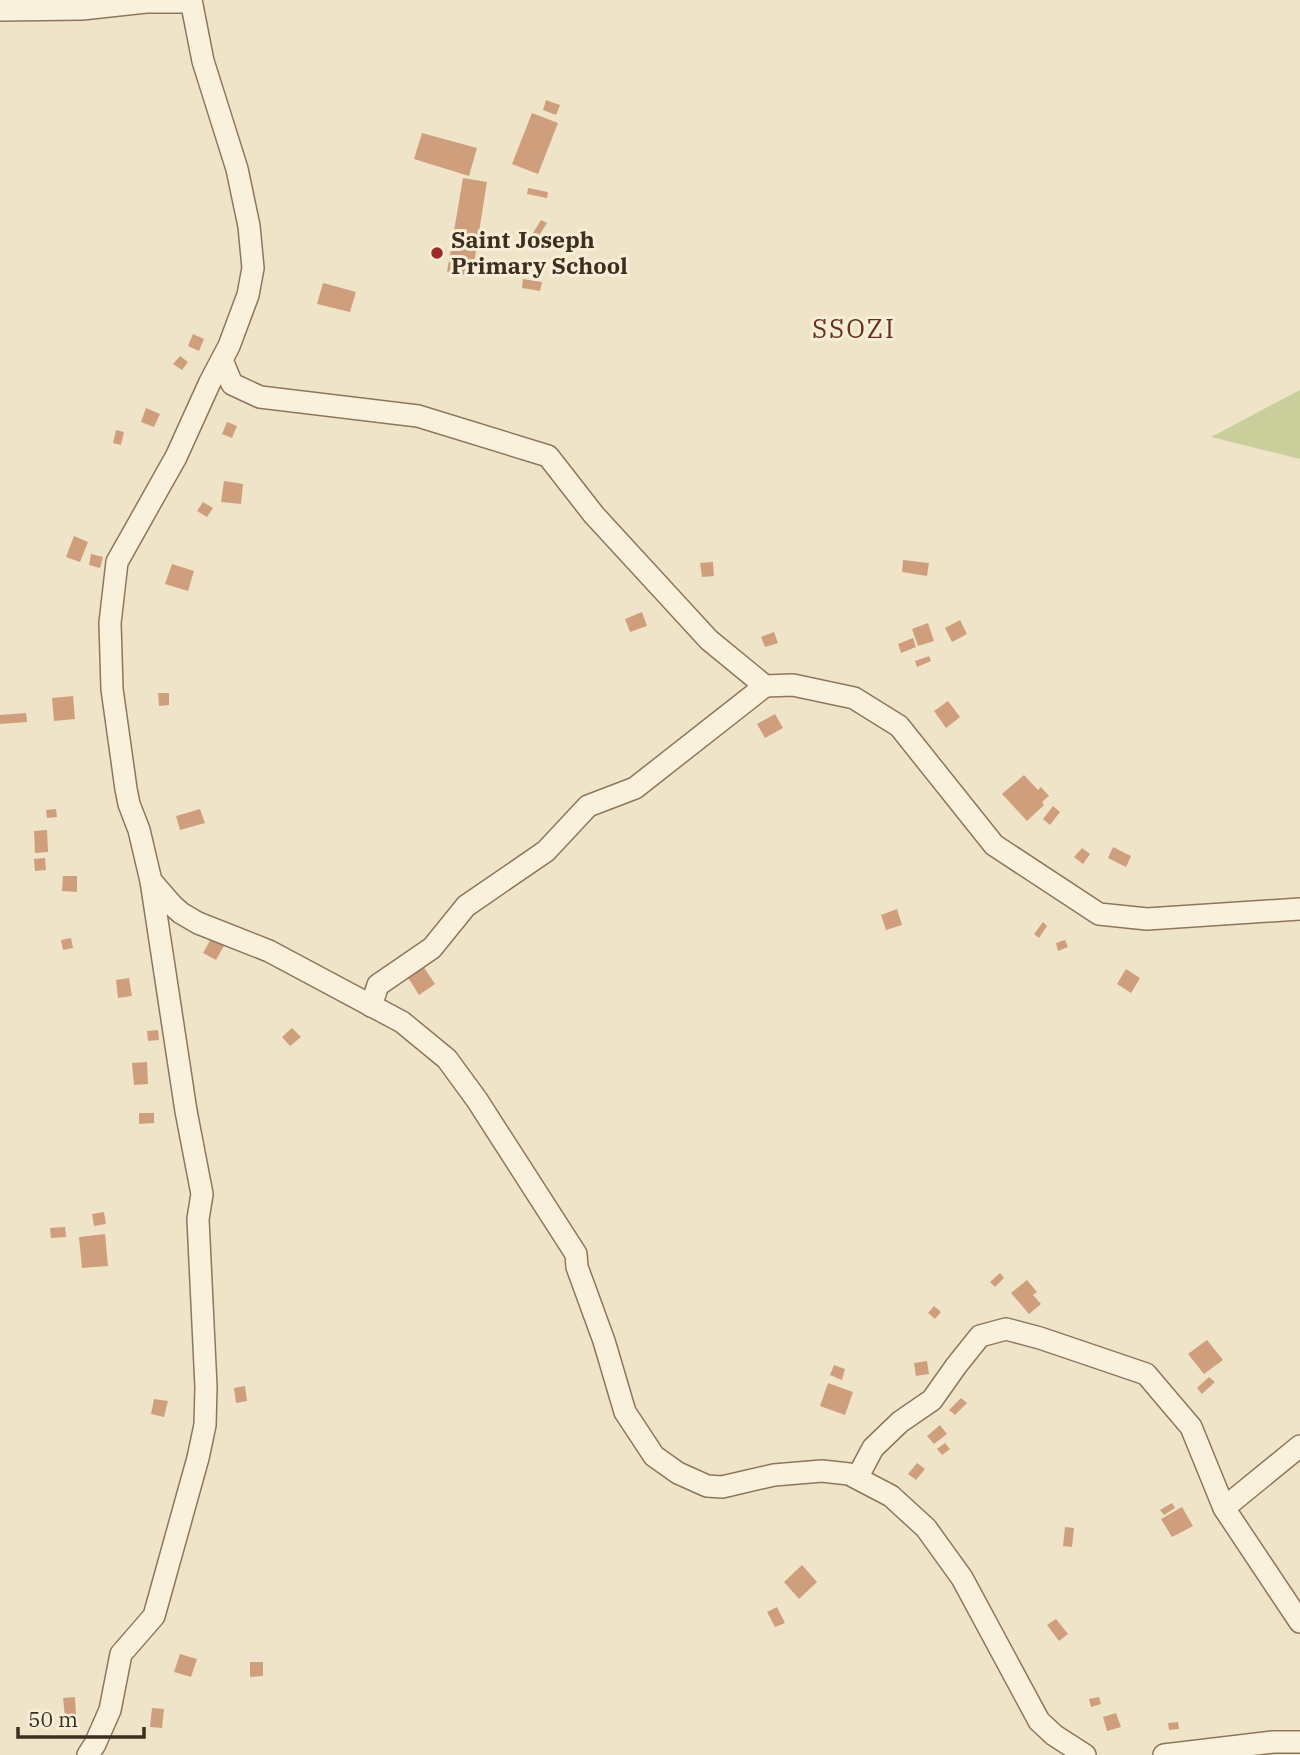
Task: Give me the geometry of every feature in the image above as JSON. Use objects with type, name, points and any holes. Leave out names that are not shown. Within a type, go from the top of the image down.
[{"type":"street","points":[[0,10],[82,9],[146,2],[191,1],[203,61],[237,169],[253,268],[248,295],[229,345],[176,457],[117,562],[110,623],[113,689],[128,796],[151,881],[186,1111],[202,1194],[198,1219],[206,1387],[205,1424],[198,1458],[154,1616],[121,1654],[110,1710],[88,1755]]},
{"type":"street","points":[[222,360],[232,383],[260,397],[418,416],[548,456],[594,515],[709,640],[765,686]]},
{"type":"street","points":[[371,1006],[378,985],[432,948],[466,906],[546,851],[588,806],[635,788],[765,686],[793,685],[855,698],[899,726],[995,845],[1099,914],[1147,919],[1300,909]]},
{"type":"street","points":[[151,881],[181,913],[198,923],[269,951],[402,1023],[447,1059],[572,1245],[625,1412],[654,1456],[678,1473],[707,1486],[722,1488],[774,1475],[822,1471],[849,1474],[891,1496],[926,1528],[962,1578],[1039,1721],[1054,1735],[1085,1755]]},
{"type":"street","points":[[857,1478],[873,1448],[900,1422],[932,1399],[980,1336],[1006,1329],[1040,1338],[1146,1374],[1191,1427],[1224,1508],[1300,1622]]},
{"type":"street","points":[[1224,1508],[1300,1446]]},
{"type":"street","points":[[1164,1755],[1273,1742],[1300,1742]]},
{"type":"green space","points":[[1300,390],[1300,459],[1211,437]]},
{"type":"building","points":[[546,100],[560,105],[556,115],[543,110]]},
{"type":"building","points":[[532,113],[558,123],[538,174],[512,164]]},
{"type":"building","points":[[422,133],[477,148],[469,176],[414,159]]},
{"type":"building","points":[[463,178],[487,182],[472,276],[447,272]]},
{"type":"building","points":[[528,188],[548,192],[547,198],[527,194]]},
{"type":"building","points":[[541,220],[547,223],[538,237],[533,233]]},
{"type":"building","points":[[523,279],[542,282],[540,291],[522,288]]},
{"type":"building","points":[[323,283],[356,292],[350,312],[317,304]]},
{"type":"building","points":[[193,334],[204,339],[199,351],[188,346]]},
{"type":"building","points":[[180,356],[188,362],[182,370],[173,364]]},
{"type":"building","points":[[146,408],[160,414],[154,427],[141,422]]},
{"type":"building","points":[[227,422],[237,426],[232,438],[222,434]]},
{"type":"building","points":[[116,430],[124,432],[121,445],[113,443]]},
{"type":"building","points":[[224,481],[243,484],[241,504],[221,502]]},
{"type":"building","points":[[203,502],[213,508],[207,517],[197,511]]},
{"type":"building","points":[[74,536],[88,542],[80,562],[66,557]]},
{"type":"building","points":[[91,554],[103,557],[100,568],[89,565]]},
{"type":"building","points":[[903,560],[929,563],[927,576],[902,572]]},
{"type":"building","points":[[713,562],[714,576],[702,577],[700,563]]},
{"type":"building","points":[[172,564],[194,571],[188,591],[165,584]]},
{"type":"building","points":[[642,612],[647,626],[630,632],[625,619]]},
{"type":"building","points":[[960,620],[967,634],[952,642],[945,628]]},
{"type":"building","points":[[928,623],[934,641],[918,646],[912,629]]},
{"type":"building","points":[[774,632],[778,643],[765,647],[761,637]]},
{"type":"building","points":[[913,638],[916,647],[901,653],[898,644]]},
{"type":"building","points":[[929,656],[931,661],[917,667],[915,661]]},
{"type":"building","points":[[158,693],[169,693],[169,705],[159,706]]},
{"type":"building","points":[[73,696],[75,719],[54,721],[52,698]]},
{"type":"building","points":[[948,701],[960,717],[946,728],[934,711]]},
{"type":"building","points":[[26,713],[27,722],[0,724],[0,715]]},
{"type":"building","points":[[775,714],[783,728],[765,738],[757,724]]},
{"type":"building","points":[[1024,775],[1038,790],[1041,787],[1049,796],[1042,802],[1044,805],[1027,821],[1002,794]]},
{"type":"building","points":[[1053,806],[1060,812],[1050,825],[1043,819]]},
{"type":"building","points":[[56,809],[57,817],[47,818],[46,810]]},
{"type":"building","points":[[200,809],[205,823],[180,830],[176,816]]},
{"type":"building","points":[[47,830],[48,852],[35,853],[34,831]]},
{"type":"building","points":[[1113,847],[1131,856],[1126,867],[1108,858]]},
{"type":"building","points":[[1082,848],[1090,854],[1083,864],[1074,857]]},
{"type":"building","points":[[45,858],[46,870],[35,871],[34,859]]},
{"type":"building","points":[[63,876],[77,876],[77,892],[62,891]]},
{"type":"building","points":[[897,909],[902,925],[886,930],[881,915]]},
{"type":"building","points":[[1043,922],[1047,926],[1039,938],[1034,934]]},
{"type":"building","points":[[212,937],[225,944],[216,960],[203,953]]},
{"type":"building","points":[[71,938],[73,948],[63,950],[61,940]]},
{"type":"building","points":[[1065,940],[1068,947],[1058,951],[1056,943]]},
{"type":"building","points":[[423,966],[435,984],[419,995],[407,976]]},
{"type":"building","points":[[1126,969],[1140,978],[1131,993],[1117,984]]},
{"type":"building","points":[[129,978],[132,996],[118,998],[116,980]]},
{"type":"building","points":[[292,1028],[301,1037],[290,1046],[282,1037]]},
{"type":"building","points":[[158,1030],[159,1040],[148,1041],[147,1031]]},
{"type":"building","points":[[147,1062],[148,1084],[134,1085],[132,1063]]},
{"type":"building","points":[[139,1113],[154,1113],[154,1123],[139,1124]]},
{"type":"building","points":[[104,1212],[106,1224],[94,1226],[92,1214]]},
{"type":"building","points":[[65,1227],[66,1237],[51,1238],[50,1228]]},
{"type":"building","points":[[105,1234],[108,1266],[82,1268],[79,1237]]},
{"type":"building","points":[[1000,1273],[1004,1278],[995,1287],[990,1282]]},
{"type":"building","points":[[1027,1280],[1037,1292],[1033,1295],[1041,1304],[1029,1314],[1011,1293]]},
{"type":"building","points":[[934,1306],[941,1312],[935,1319],[928,1313]]},
{"type":"building","points":[[1207,1340],[1223,1360],[1204,1374],[1188,1354]]},
{"type":"building","points":[[927,1361],[929,1374],[916,1376],[914,1363]]},
{"type":"building","points":[[834,1365],[845,1369],[842,1380],[830,1375]]},
{"type":"building","points":[[1209,1377],[1215,1382],[1202,1394],[1197,1388]]},
{"type":"building","points":[[828,1383],[853,1392],[845,1415],[820,1406]]},
{"type":"building","points":[[245,1386],[247,1401],[236,1403],[234,1388]]},
{"type":"building","points":[[961,1398],[967,1403],[955,1415],[949,1410]]},
{"type":"building","points":[[154,1399],[168,1401],[164,1417],[151,1414]]},
{"type":"building","points":[[940,1425],[947,1434],[934,1444],[927,1436]]},
{"type":"building","points":[[945,1443],[950,1449],[942,1455],[937,1449]]},
{"type":"building","points":[[917,1463],[925,1469],[916,1480],[908,1474]]},
{"type":"building","points":[[1172,1503],[1175,1508],[1164,1515],[1160,1510]]},
{"type":"building","points":[[1182,1507],[1193,1526],[1172,1537],[1161,1519]]},
{"type":"building","points":[[1065,1527],[1074,1528],[1072,1547],[1063,1546]]},
{"type":"building","points":[[802,1565],[817,1582],[799,1599],[784,1582]]},
{"type":"building","points":[[777,1607],[785,1623],[775,1627],[767,1612]]},
{"type":"building","points":[[1056,1619],[1068,1634],[1059,1641],[1047,1625]]},
{"type":"building","points":[[180,1654],[197,1659],[191,1677],[174,1672]]},
{"type":"building","points":[[250,1662],[263,1662],[263,1676],[250,1677]]},
{"type":"building","points":[[75,1697],[76,1716],[65,1717],[63,1698]]},
{"type":"building","points":[[1099,1697],[1101,1704],[1091,1707],[1089,1699]]},
{"type":"building","points":[[152,1708],[164,1709],[162,1728],[150,1727]]},
{"type":"building","points":[[1116,1713],[1121,1727],[1107,1731],[1103,1717]]},
{"type":"building","points":[[1178,1722],[1179,1729],[1169,1730],[1168,1723]]},
{"type":"place","name":"Saint Joseph Primary School","points":[[437,253]]},
{"type":"district","name":"SSOZI","points":[[854,329]]}]
